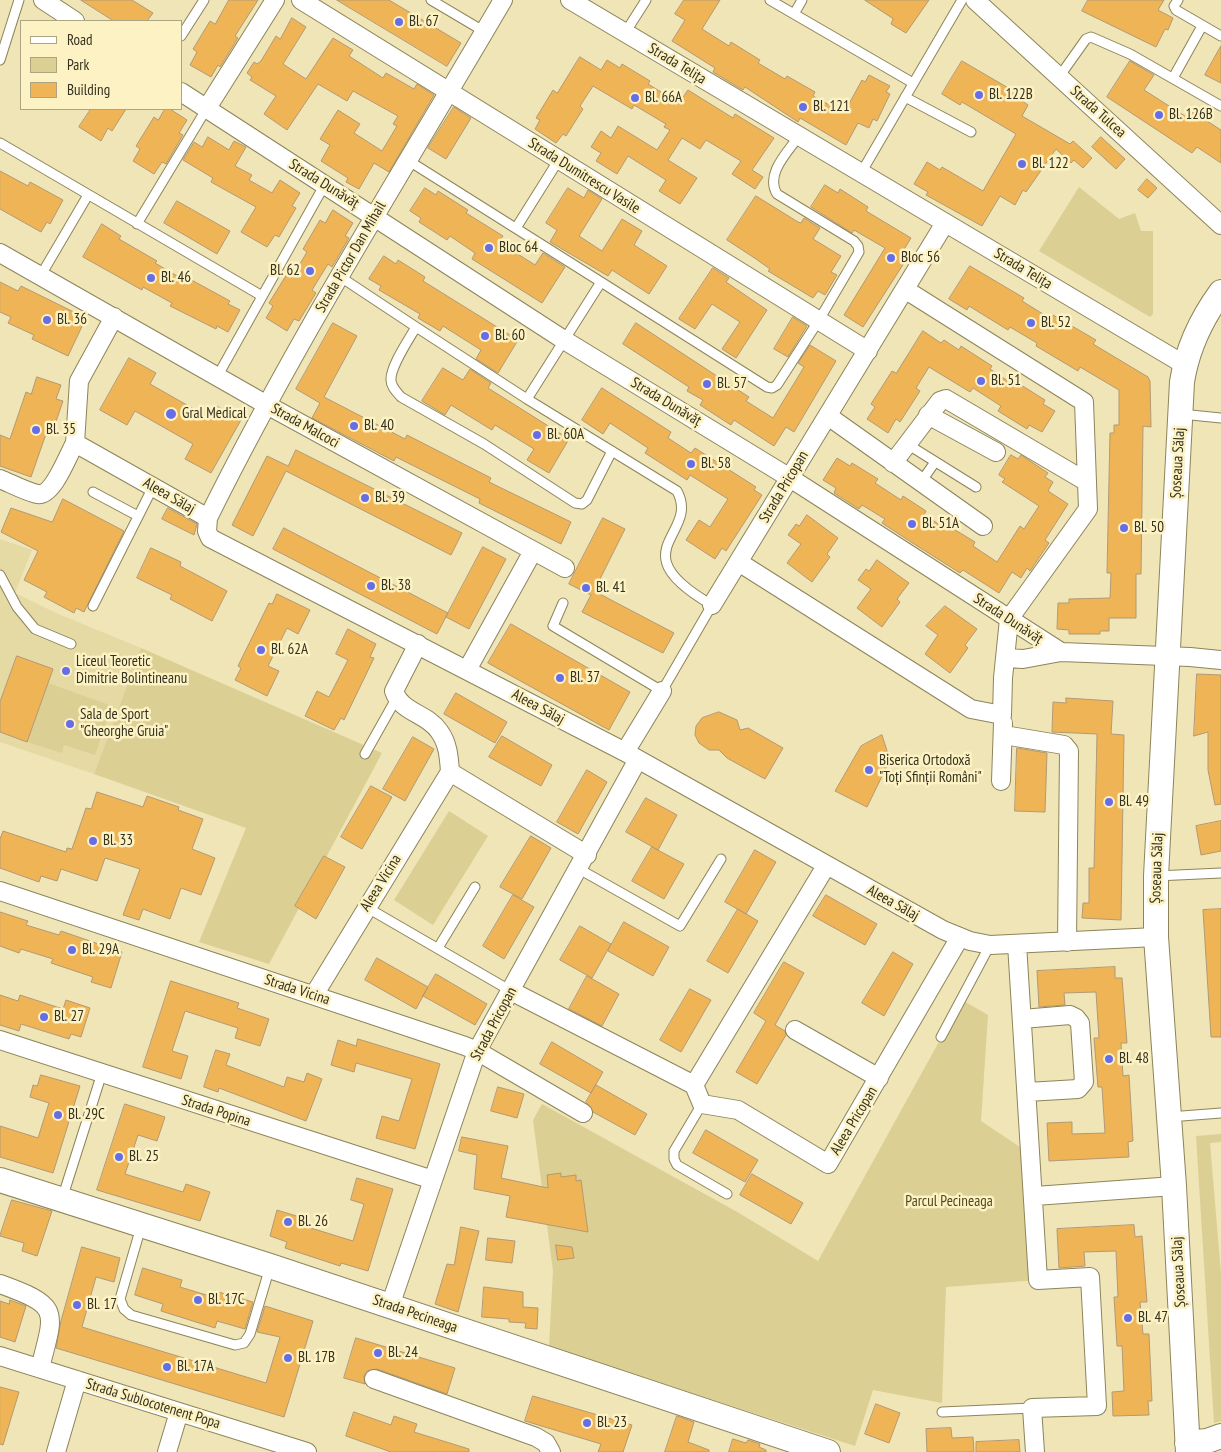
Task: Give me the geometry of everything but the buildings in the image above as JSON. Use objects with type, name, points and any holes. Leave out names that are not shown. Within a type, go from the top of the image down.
[{"type":"street","points":[[43,0],[73,20]]},
{"type":"street","points":[[207,108],[275,0]]},
{"type":"street","name":"Strada Dumitrescu Vasile","points":[[301,0],[558,161],[868,350]]},
{"type":"street","name":"Strada Pictor Dan Mihail","points":[[208,518],[267,405],[339,276],[504,0]]},
{"type":"street","name":"Strada Telița","points":[[570,0],[1185,365]]},
{"type":"street","name":"Strada Tulcea","points":[[974,0],[1221,225]]},
{"type":"street","name":"Strada Dunăvăț","points":[[182,93],[326,184],[564,340],[790,478],[1008,620],[1061,652],[1221,660]]},
{"type":"street","name":"Strada Pricopan","points":[[712,605],[740,563],[945,223]]},
{"type":"street","name":"Strada Malcoci","points":[[0,253],[267,405],[566,568]]},
{"type":"street","points":[[906,290],[1084,402],[1088,509],[1008,620],[1003,678],[1002,715],[1004,735],[1001,781]]},
{"type":"street","name":"Șoseaua Sălaj","points":[[1188,1448],[1174,1186],[1156,937],[1156,876],[1180,414],[1185,365],[1194,340],[1221,292]]},
{"type":"street","points":[[0,479],[39,494],[47,492],[53,486],[75,442],[79,381],[114,317]]},
{"type":"street","points":[[893,463],[940,400],[946,400],[1087,482]]},
{"type":"street","points":[[928,415],[996,452]]},
{"type":"street","points":[[828,416],[983,526]]},
{"type":"street","name":"Aleea Sălaj","points":[[75,442],[208,518],[207,531],[210,538],[418,644],[631,757],[943,930],[990,945],[1156,937]]},
{"type":"street","points":[[467,670],[533,551]]},
{"type":"street","points":[[740,563],[970,709],[1002,715]]},
{"type":"street","points":[[418,644],[398,680],[394,690],[396,699],[403,706],[438,729],[448,746],[450,772],[583,862]]},
{"type":"street","points":[[1006,658],[1022,659],[1061,652]]},
{"type":"street","name":"Strada Pricopan","points":[[390,1306],[477,1051],[583,862],[662,692]]},
{"type":"street","points":[[1004,735],[1064,745],[1069,751],[1067,942]]},
{"type":"street","name":"Aleea Vicina","points":[[314,995],[450,772]]},
{"type":"street","points":[[694,1085],[826,866]]},
{"type":"street","name":"Strada Vicina","points":[[0,891],[477,1051],[583,1113]]},
{"type":"street","name":"Aleea Pricopan","points":[[702,1104],[738,1110],[828,1164],[960,937]]},
{"type":"street","points":[[1018,944],[1035,1196],[1038,1280],[1090,1277],[1097,1406],[1032,1408],[1034,1452]]},
{"type":"street","points":[[511,991],[694,1085],[702,1104]]},
{"type":"street","points":[[1022,1019],[1070,1015],[1080,1023],[1084,1082],[1078,1089],[1027,1092]]},
{"type":"street","points":[[795,1030],[879,1078]]},
{"type":"street","name":"Strada Popina","points":[[0,1040],[433,1180]]},
{"type":"street","name":"Strada Pecineaga","points":[[0,1180],[141,1227],[270,1266],[828,1452]]},
{"type":"street","points":[[1035,1196],[1174,1186]]},
{"type":"street","points":[[0,1284],[39,1300],[49,1310],[51,1326],[40,1368]]},
{"type":"street","name":"Strada Sublocotenent Popa","points":[[0,1356],[307,1452]]},
{"type":"street","points":[[374,1379],[536,1437],[546,1443],[551,1452]]},
{"type":"street","points":[[56,1452],[77,1380]]},
{"type":"street","points":[[167,1452],[178,1412]]},
{"type":"street","points":[[1188,1448],[1221,1436]]},
{"type":"lane","points":[[0,60],[19,0]]},
{"type":"lane","points":[[182,34],[204,0]]},
{"type":"lane","points":[[431,0],[485,32]]},
{"type":"lane","points":[[625,33],[646,0]]},
{"type":"lane","points":[[770,0],[913,83]]},
{"type":"lane","points":[[794,14],[802,0]]},
{"type":"lane","points":[[862,173],[962,0]]},
{"type":"lane","points":[[1178,0],[1174,6],[1176,10],[1221,36]]},
{"type":"lane","points":[[1173,78],[1202,26]]},
{"type":"lane","points":[[1059,77],[1086,39],[1091,37],[1130,54],[1221,106]]},
{"type":"lane","points":[[905,97],[971,132]]},
{"type":"lane","points":[[136,224],[207,108]]},
{"type":"lane","points":[[409,161],[772,388],[777,385],[819,320],[858,252],[858,246],[854,241],[777,194],[772,186],[772,176],[799,136]]},
{"type":"lane","points":[[0,143],[262,296]]},
{"type":"lane","points":[[516,228],[558,161]]},
{"type":"lane","points":[[217,377],[326,184]]},
{"type":"lane","points":[[41,275],[88,194]]},
{"type":"lane","points":[[339,276],[527,399],[677,491],[683,501],[682,513],[665,551],[664,561],[672,575],[712,605]]},
{"type":"lane","points":[[527,399],[601,282]]},
{"type":"lane","points":[[416,328],[397,360],[390,380],[393,388],[401,397],[484,444],[575,503],[582,504],[587,500],[612,451]]},
{"type":"lane","points":[[1180,414],[1221,418]]},
{"type":"lane","points":[[907,444],[976,486]]},
{"type":"lane","points":[[921,482],[935,462]]},
{"type":"lane","points":[[93,606],[153,487]]},
{"type":"lane","points":[[93,492],[138,516]]},
{"type":"lane","points":[[0,575],[17,607],[35,628],[71,644]]},
{"type":"lane","points":[[562,603],[553,626],[662,692]]},
{"type":"lane","name":"Strada Pricopan","points":[[662,692],[712,605]]},
{"type":"lane","points":[[365,754],[396,699]]},
{"type":"lane","points":[[583,862],[680,926],[721,859]]},
{"type":"lane","points":[[1156,876],[1221,873]]},
{"type":"lane","points":[[438,948],[475,887]]},
{"type":"lane","points":[[366,907],[511,991]]},
{"type":"lane","points":[[941,1037],[990,945]]},
{"type":"lane","points":[[62,1201],[102,1073]]},
{"type":"lane","points":[[702,1104],[674,1151],[674,1158],[677,1165],[727,1194]]},
{"type":"lane","points":[[1169,1117],[1221,1114]]},
{"type":"lane","points":[[141,1227],[120,1299],[124,1309],[131,1314],[235,1345],[244,1343],[250,1334],[270,1266]]},
{"type":"lane","points":[[942,1412],[1032,1408]]},
{"type":"shaded area","name":"Liceul Teoretic Dimitrie Bolintineanu","points":[[0,539],[32,550],[15,593],[56,613],[141,648],[94,774],[0,742]]},
{"type":"green space","points":[[1079,187],[1119,219],[1135,213],[1141,231],[1153,231],[1153,314],[1150,317],[1039,251]]},
{"type":"green space","points":[[141,648],[382,753],[269,964],[199,942],[246,828],[94,774]]},
{"type":"green space","name":"Sala de Sport \"Gheorghe Gruia\"","points":[[48,683],[112,706],[95,755],[64,745],[62,753],[27,742]]},
{"type":"green space","points":[[449,811],[488,836],[433,925],[394,900]]},
{"type":"green space","name":"Parcul Pecineaga","points":[[962,1000],[988,1015],[981,1121],[1032,1155],[1038,1280],[946,1287],[942,1403],[873,1390],[855,1446],[549,1347],[553,1271],[533,1120],[542,1104],[739,1213],[818,1261]]},
{"type":"green space","points":[[1221,1134],[1221,1142],[1210,1143],[1221,1274],[1221,1421],[1214,1423],[1196,1136]]},
{"type":"place","name":"Bl. 67","points":[[399,22]]},
{"type":"place","name":"Bl. 122B","points":[[979,95]]},
{"type":"place","name":"Bl. 66A","points":[[635,98]]},
{"type":"place","name":"Bl. 121","points":[[803,107]]},
{"type":"place","name":"Bl. 126B","points":[[1159,115]]},
{"type":"place","name":"Bl. 122","points":[[1022,164]]},
{"type":"place","name":"Bloc 64","points":[[489,248]]},
{"type":"place","name":"Bloc 56","points":[[891,258]]},
{"type":"place","name":"Bl. 62","points":[[310,271]]},
{"type":"place","name":"Bl. 46","points":[[151,278]]},
{"type":"place","name":"Bl. 36","points":[[47,320]]},
{"type":"place","name":"Bl. 52","points":[[1031,323]]},
{"type":"place","name":"Bl. 60","points":[[485,336]]},
{"type":"place","name":"Bl. 51","points":[[981,381]]},
{"type":"place","name":"Bl. 57","points":[[707,384]]},
{"type":"place","name":"Gral Medical","points":[[171,414]]},
{"type":"place","name":"Bl. 40","points":[[354,426]]},
{"type":"place","name":"Bl. 35","points":[[36,430]]},
{"type":"place","name":"Bl. 60A","points":[[537,435]]},
{"type":"place","name":"Bl. 58","points":[[691,464]]},
{"type":"place","name":"Bl. 39","points":[[365,498]]},
{"type":"place","name":"Bl. 51A","points":[[912,524]]},
{"type":"place","name":"Bl. 50","points":[[1124,528]]},
{"type":"place","name":"Bl. 38","points":[[371,586]]},
{"type":"place","name":"Bl. 41","points":[[586,588]]},
{"type":"place","name":"Bl. 62A","points":[[261,650]]},
{"type":"place","name":"Liceul Teoretic Dimitrie Bolintineanu","points":[[66,671]]},
{"type":"place","name":"Bl. 37","points":[[560,678]]},
{"type":"place","name":"Sala de Sport \"Gheorghe Gruia\"","points":[[70,724]]},
{"type":"place","name":"Biserica Ortodoxă \"Toți Sfinții Români\"","points":[[869,770]]},
{"type":"place","name":"Bl. 49","points":[[1109,802]]},
{"type":"place","name":"Bl. 33","points":[[93,841]]},
{"type":"place","name":"Bl. 29A","points":[[72,950]]},
{"type":"place","name":"Bl. 27","points":[[44,1017]]},
{"type":"place","name":"Bl. 48","points":[[1109,1059]]},
{"type":"place","name":"Bl. 29C","points":[[58,1115]]},
{"type":"place","name":"Bl. 25","points":[[119,1157]]},
{"type":"place","name":"Bl. 26","points":[[288,1222]]},
{"type":"place","name":"Bl. 17C","points":[[198,1300]]},
{"type":"place","name":"Bl. 17","points":[[77,1305]]},
{"type":"place","name":"Bl. 47","points":[[1128,1318]]},
{"type":"place","name":"Bl. 24","points":[[378,1353]]},
{"type":"place","name":"Bl. 17B","points":[[288,1358]]},
{"type":"place","name":"Bl. 17A","points":[[167,1367]]},
{"type":"place","name":"Bl. 23","points":[[587,1423]]}]
